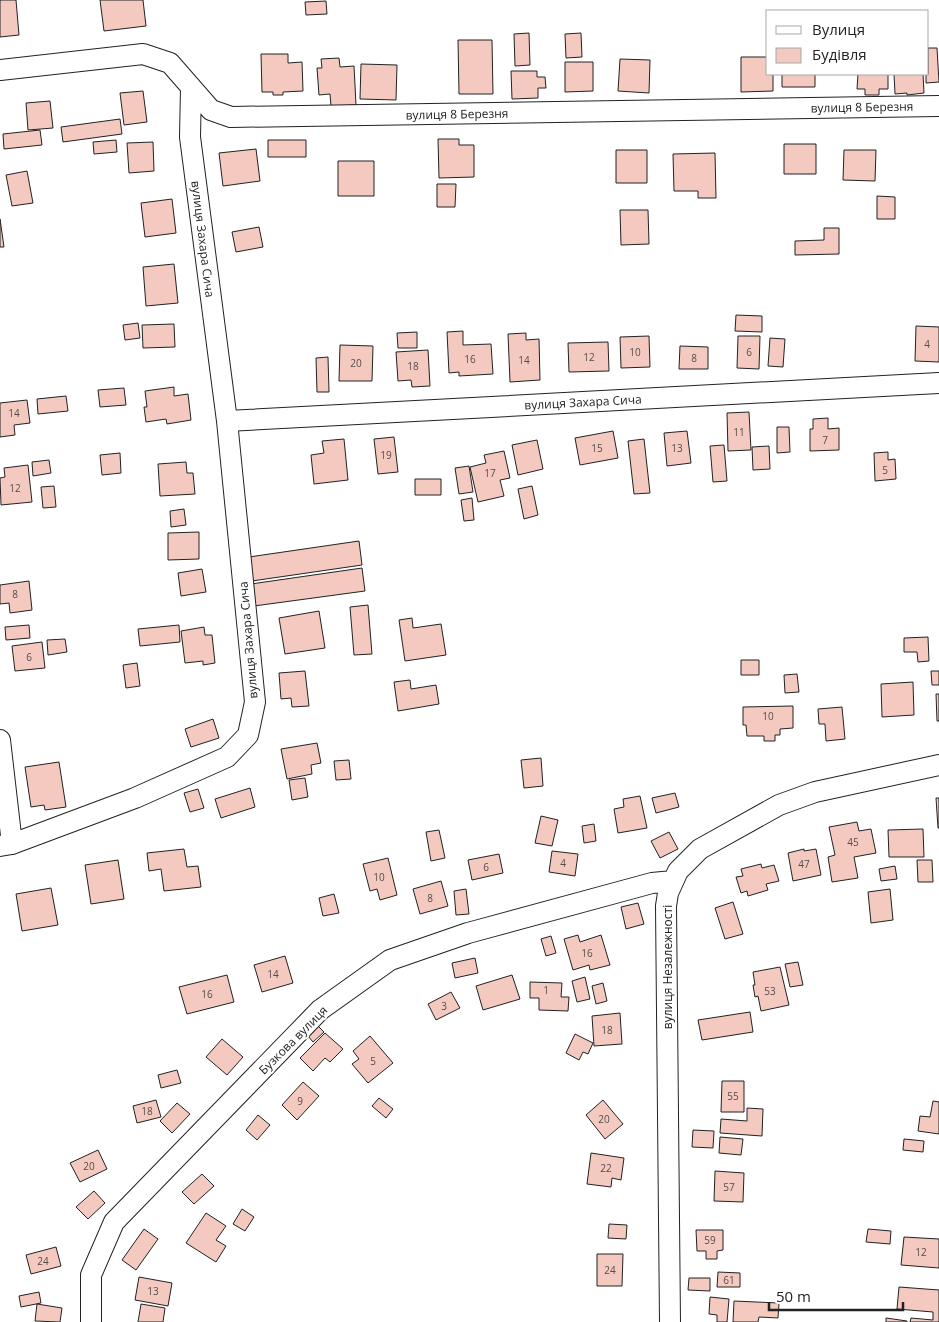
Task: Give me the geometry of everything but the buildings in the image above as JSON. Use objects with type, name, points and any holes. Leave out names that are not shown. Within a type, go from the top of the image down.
[{"type":"street","name":"вулиця 8 Березня","points":[[0,70],[142,54],[170,63],[211,110],[231,117],[939,106]]},
{"type":"street","name":"вулиця Захара Сича","points":[[6,845],[135,798],[227,757],[248,735],[255,702],[227,421],[190,137],[191,87]]},
{"type":"street","name":"вулиця Захара Сича","points":[[227,421],[939,383]]},
{"type":"street","points":[[0,740],[6,845]]},
{"type":"street","name":"вулиця Незалежності","points":[[670,1322],[666,906],[673,881],[686,862],[700,849],[779,805],[815,792],[939,765]]},
{"type":"street","name":"Бузкова вулиця","points":[[91,1322],[91,1275],[114,1222],[320,1010],[390,960],[477,931],[652,883],[673,881]]}]
